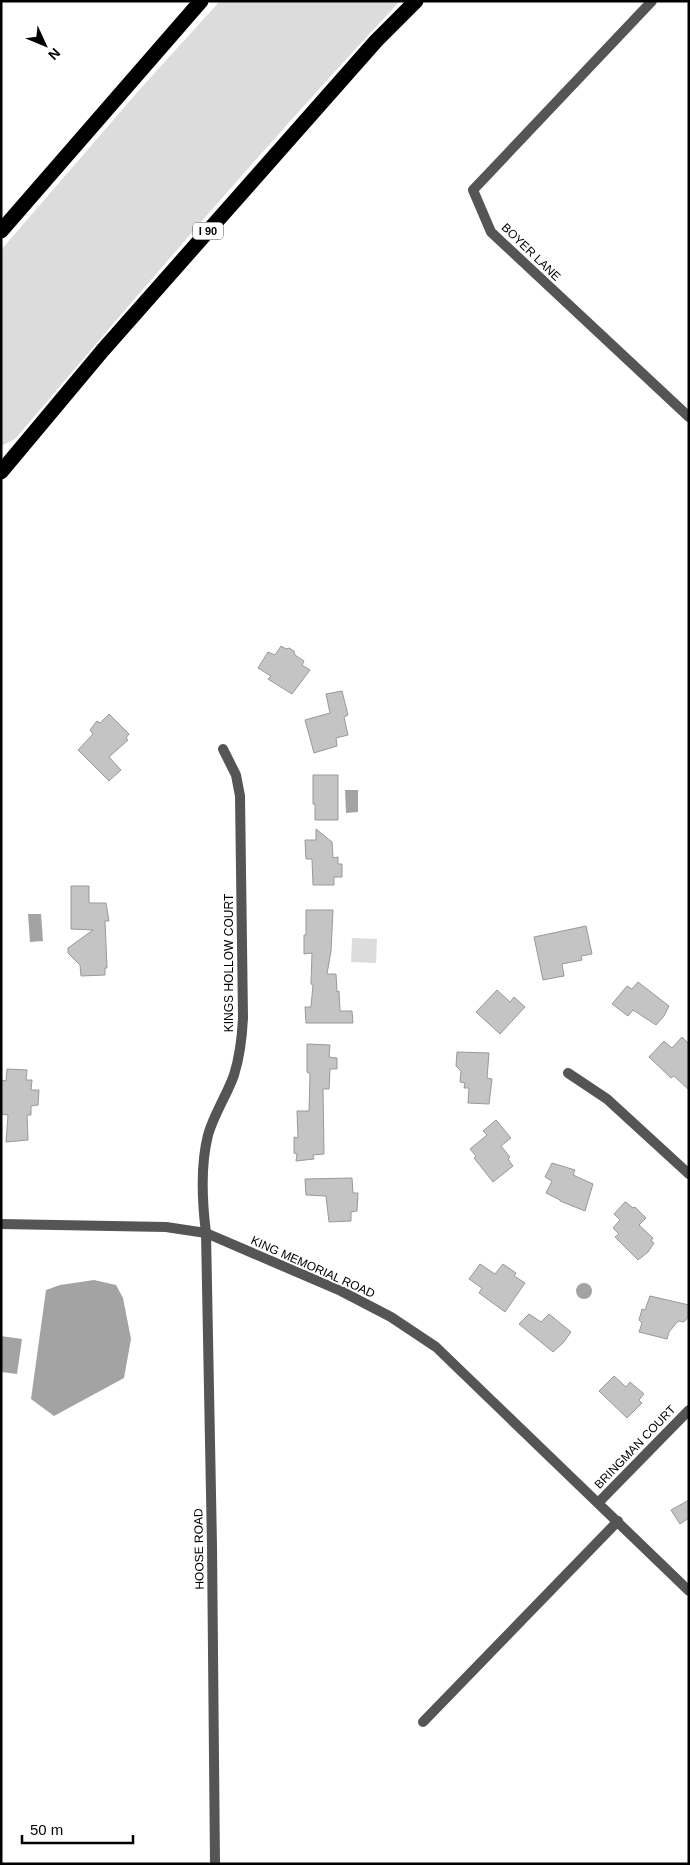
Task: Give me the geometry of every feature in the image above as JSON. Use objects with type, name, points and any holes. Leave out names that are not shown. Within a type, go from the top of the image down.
[{"type":"highway","points":[[1,231],[201,1]]},
{"type":"highway","name":"I 90","points":[[1,472],[116,336],[376,41],[416,1]]},
{"type":"street","name":"BOYER LANE","points":[[652,1],[472,190],[491,232],[689,417]]},
{"type":"street","name":"KINGS HOLLOW COURT","points":[[206,1234],[202,1202],[204,1159],[209,1133],[234,1075],[242,1044],[243,1018],[240,796],[236,775],[223,750]]},
{"type":"street","points":[[568,1073],[607,1099],[689,1174]]},
{"type":"street","name":"KING MEMORIAL ROAD","points":[[1,1224],[166,1227],[206,1234],[341,1291],[391,1317],[436,1347],[689,1590]]},
{"type":"street","name":"HOOSE ROAD","points":[[206,1234],[212,1536],[215,1864]]},
{"type":"street","name":"BRINGMAN COURT","points":[[599,1502],[689,1410]]},
{"type":"street","points":[[423,1722],[618,1521]]},
{"type":"shaded area","points":[[220,1],[400,1],[253,163],[15,439],[1,446],[1,250],[141,88]]},
{"type":"shaded area","points":[[345,790],[358,790],[358,812],[346,813]]},
{"type":"shaded area","points":[[28,914],[41,914],[43,941],[30,942]]},
{"type":"shaded area","points":[[352,938],[377,939],[376,963],[351,962]]},
{"type":"shaded area","points":[[94,1280],[116,1285],[123,1298],[131,1339],[124,1378],[54,1416],[31,1399],[46,1290],[60,1285]]},
{"type":"shaded area","points":[[581,1283],[587,1283],[592,1288],[590,1297],[581,1299],[576,1294],[576,1288]]},
{"type":"shaded area","points":[[1,1336],[22,1339],[17,1374],[1,1372]]},
{"type":"building","points":[[281,646],[294,651],[295,655],[304,661],[302,665],[310,670],[292,694],[268,679],[271,676],[258,668],[268,652],[275,655]]},
{"type":"building","points":[[342,691],[348,715],[344,717],[348,735],[336,738],[337,746],[314,753],[305,720],[330,713],[326,694]]},
{"type":"building","points":[[109,714],[129,734],[126,738],[128,740],[109,757],[121,770],[109,781],[78,750],[93,734],[90,730],[97,721],[100,723]]},
{"type":"building","points":[[313,775],[338,775],[338,820],[315,820]]},
{"type":"building","points":[[316,829],[332,842],[333,858],[338,857],[338,864],[342,864],[342,877],[334,877],[334,885],[313,885],[312,859],[306,859],[305,840],[316,840]]},
{"type":"building","points":[[71,886],[89,886],[89,903],[106,903],[109,921],[105,921],[107,968],[105,968],[105,975],[81,976],[80,965],[68,953],[68,948],[93,930],[71,929]]},
{"type":"building","points":[[306,910],[333,910],[331,951],[327,974],[336,974],[340,1011],[352,1011],[353,1023],[306,1023],[305,1007],[311,1007],[313,985],[311,984],[312,953],[304,954]]},
{"type":"building","points":[[586,926],[592,954],[581,956],[582,960],[562,964],[564,976],[543,980],[534,937]]},
{"type":"building","points":[[638,982],[669,1006],[664,1016],[656,1025],[633,1010],[628,1016],[612,1004],[627,986],[632,989]]},
{"type":"building","points":[[497,990],[510,1002],[514,997],[525,1007],[500,1034],[476,1012]]},
{"type":"building","points":[[682,1037],[689,1044],[689,1090],[674,1076],[671,1078],[649,1057],[664,1041],[672,1048]]},
{"type":"building","points":[[307,1044],[330,1045],[329,1057],[337,1058],[337,1069],[330,1069],[329,1089],[323,1089],[324,1154],[313,1155],[314,1159],[296,1161],[297,1154],[294,1153],[294,1137],[298,1138],[297,1111],[309,1111],[310,1074],[307,1072]]},
{"type":"building","points":[[457,1052],[489,1053],[487,1078],[492,1079],[489,1104],[468,1103],[469,1088],[464,1088],[465,1083],[460,1082],[461,1071],[456,1066]]},
{"type":"building","points":[[7,1069],[27,1070],[26,1080],[32,1080],[31,1090],[39,1090],[38,1105],[31,1106],[31,1115],[27,1115],[28,1140],[6,1142],[8,1115],[1,1114],[1,1080],[6,1081]]},
{"type":"building","points":[[496,1120],[511,1138],[501,1146],[510,1157],[508,1159],[513,1166],[493,1182],[474,1158],[476,1156],[470,1149],[487,1135],[483,1131]]},
{"type":"building","points":[[552,1163],[575,1170],[573,1175],[593,1184],[585,1211],[546,1193],[552,1181],[545,1177]]},
{"type":"building","points":[[352,1178],[353,1193],[358,1193],[357,1211],[351,1212],[351,1221],[329,1222],[326,1196],[306,1195],[305,1179]]},
{"type":"building","points":[[625,1202],[633,1208],[635,1207],[646,1218],[639,1225],[653,1238],[651,1241],[654,1243],[648,1252],[638,1260],[615,1237],[619,1234],[613,1228],[620,1220],[614,1214]]},
{"type":"building","points":[[480,1264],[495,1274],[503,1264],[516,1273],[514,1276],[525,1283],[505,1312],[479,1293],[482,1288],[469,1279]]},
{"type":"building","points":[[650,1296],[689,1305],[689,1316],[684,1322],[678,1321],[669,1332],[667,1339],[639,1332],[642,1323],[639,1320],[642,1309],[645,1310]]},
{"type":"building","points":[[529,1314],[541,1322],[549,1314],[571,1332],[553,1352],[519,1324]]},
{"type":"building","points":[[614,1376],[626,1387],[630,1382],[644,1394],[639,1400],[642,1403],[627,1418],[599,1391]]},
{"type":"building","points":[[689,1500],[689,1518],[680,1524],[671,1510]]}]
